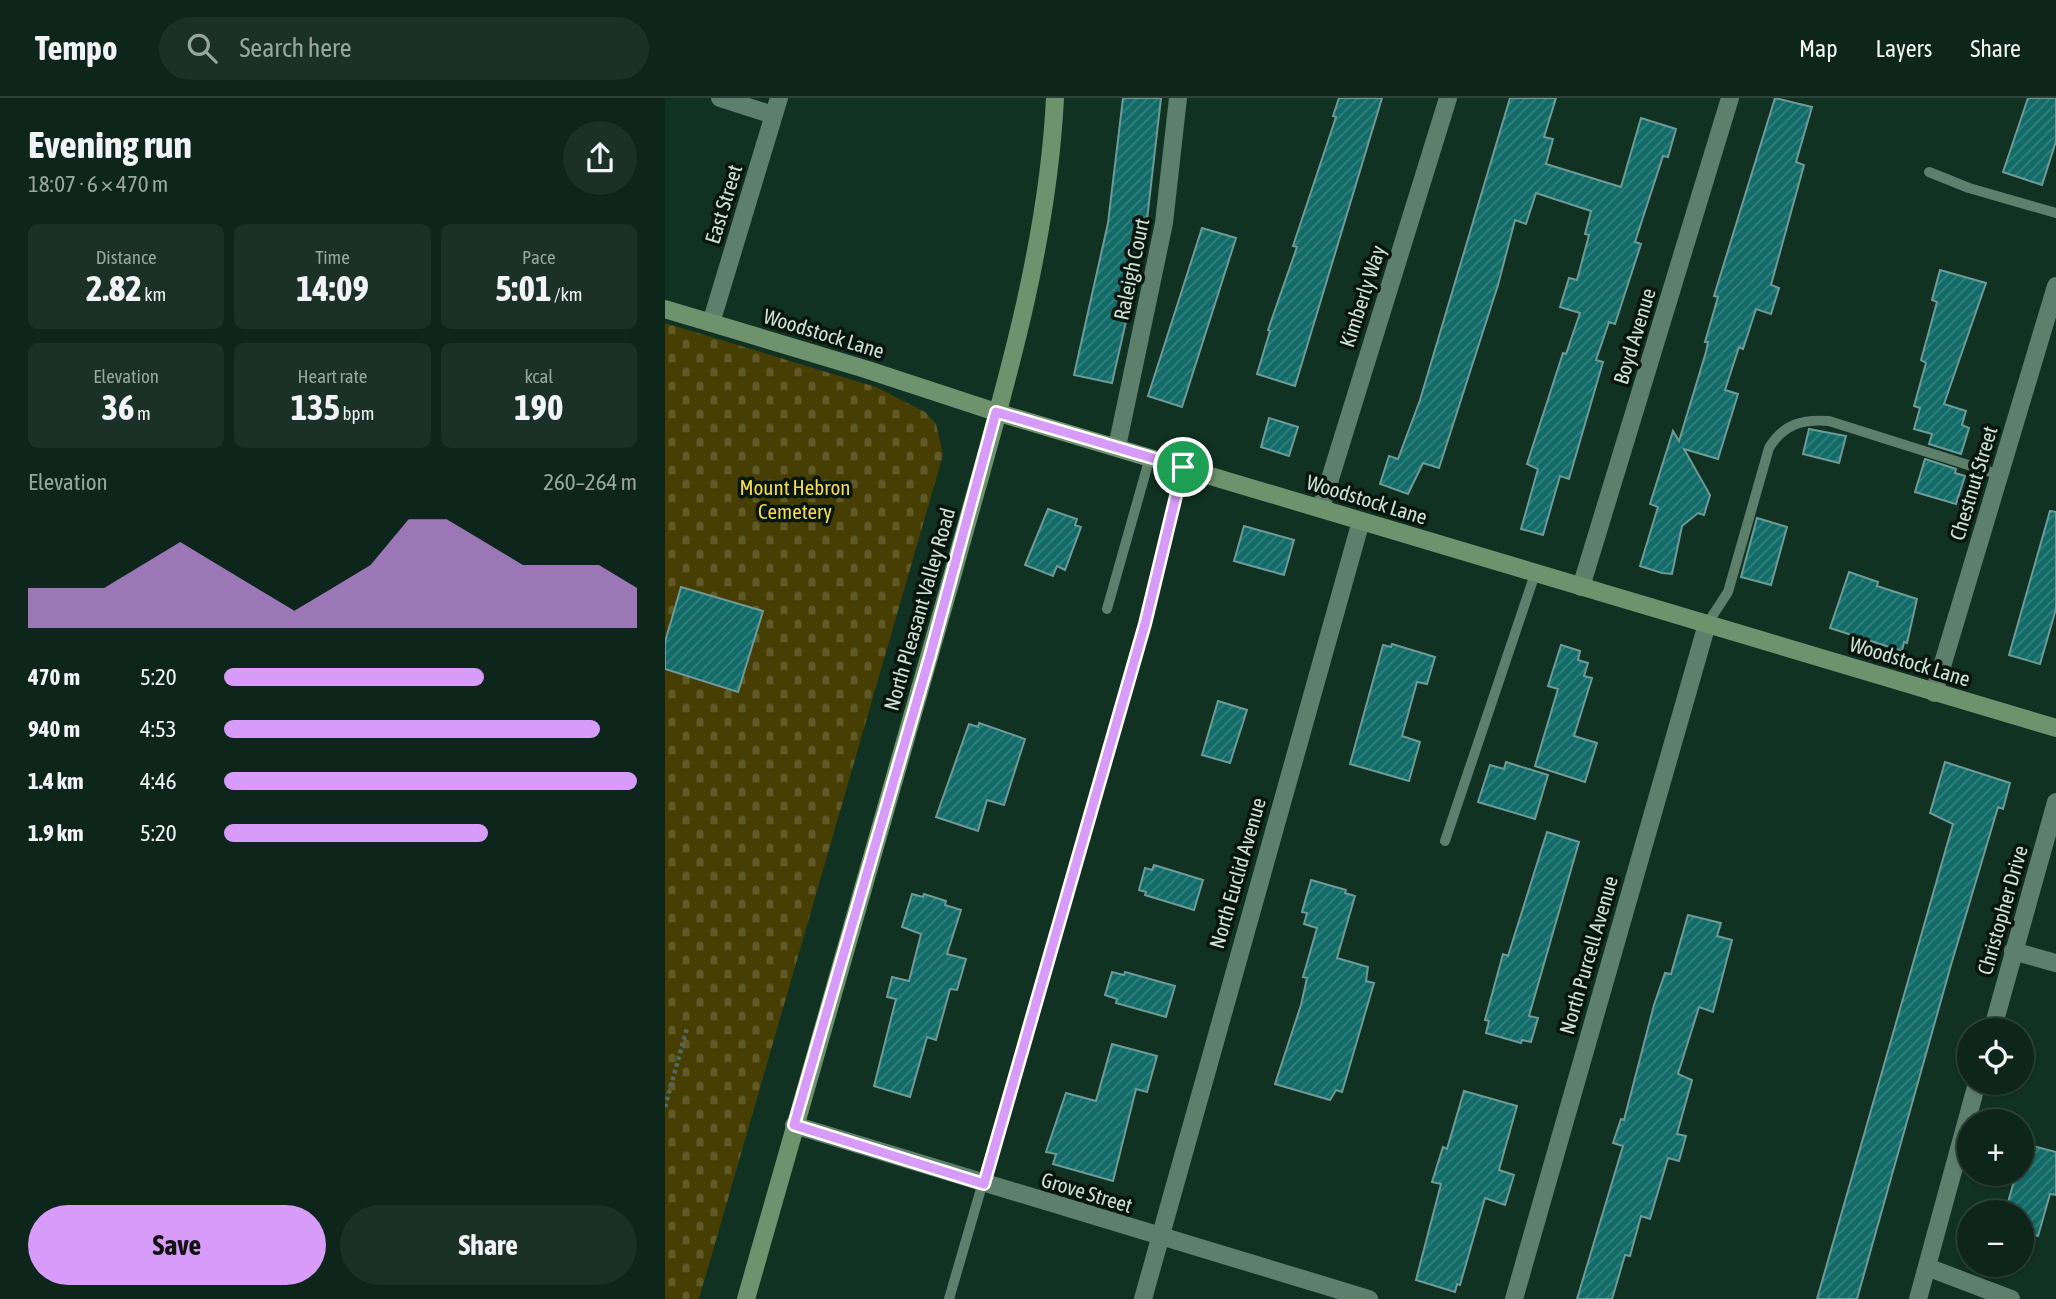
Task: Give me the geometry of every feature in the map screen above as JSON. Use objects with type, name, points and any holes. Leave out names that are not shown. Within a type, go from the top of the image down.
[{"type":"street","points":[[720,98],[776,106]]},
{"type":"street","name":"North Pleasant Valley Road","points":[[746,1299],[933,644],[996,412],[1040,233],[1055,98]]},
{"type":"street","name":"Raleigh Court","points":[[1117,447],[1164,223],[1178,98]]},
{"type":"street","name":"Kimberly Way","points":[[1321,508],[1448,98]]},
{"type":"street","name":"Boyd Avenue","points":[[1581,587],[1730,98]]},
{"type":"street","name":"East Street","points":[[711,323],[776,106]]},
{"type":"street","name":"Chestnut Street","points":[[1934,693],[2056,286]]},
{"type":"street","name":"Woodstock Lane","points":[[665,309],[996,412],[2056,728]]},
{"type":"street","name":"North Euclid Avenue","points":[[1143,1299],[1361,521]]},
{"type":"street","name":"North Purcell Avenue","points":[[1514,1299],[1707,624]]},
{"type":"street","name":"Christopher Drive","points":[[1995,1018],[2056,802]]},
{"type":"street","points":[[2013,951],[2056,963]]},
{"type":"street","points":[[1918,1299],[1974,1095]]},
{"type":"street","name":"Grove Street","points":[[794,1125],[1160,1238],[1330,1294],[1369,1299]]},
{"type":"street","points":[[1927,1267],[2011,1299]]},
{"type":"lane","points":[[1930,172],[1969,188],[2056,213]]},
{"type":"lane","points":[[1707,624],[1728,592],[1769,448],[1776,435],[1788,426],[1810,420],[1829,421],[2000,475]]},
{"type":"lane","points":[[1107,609],[1150,457]]},
{"type":"lane","points":[[949,1299],[1145,624],[1183,467]]},
{"type":"lane","points":[[1445,841],[1535,573]]},
{"type":"path","points":[[665,1107],[687,1028]]},
{"type":"green space","name":"Mount Hebron Cemetery","points":[[665,323],[876,387],[925,412],[936,424],[943,455],[699,1299],[665,1299]]},
{"type":"building","points":[[1123,98],[1161,98],[1145,237],[1112,383],[1074,375],[1108,223]]},
{"type":"building","points":[[1339,98],[1382,98],[1295,386],[1257,374],[1270,331],[1268,330],[1297,247],[1293,246],[1336,117],[1333,116]]},
{"type":"building","points":[[1510,98],[1556,98],[1544,137],[1553,139],[1546,164],[1621,187],[1641,118],[1676,129],[1668,157],[1663,156],[1635,242],[1641,244],[1615,324],[1609,322],[1596,360],[1603,362],[1569,479],[1560,476],[1543,535],[1521,529],[1538,469],[1527,464],[1563,353],[1566,354],[1580,313],[1560,307],[1569,278],[1577,280],[1589,235],[1585,234],[1591,211],[1536,193],[1526,224],[1515,220],[1498,285],[1439,468],[1423,463],[1408,494],[1380,484],[1389,456],[1398,459],[1420,400]]},
{"type":"building","points":[[1775,98],[1812,107],[1796,162],[1804,165],[1771,285],[1779,288],[1771,314],[1756,309],[1743,349],[1739,347],[1725,390],[1738,394],[1718,459],[1684,449],[1710,495],[1704,515],[1698,513],[1682,526],[1672,574],[1662,573],[1640,566],[1658,507],[1650,504],[1673,431],[1679,441],[1706,352],[1708,342],[1705,342],[1718,297],[1714,296]]},
{"type":"building","points":[[2028,98],[2056,98],[2056,141],[2042,185],[2003,172]]},
{"type":"building","points":[[1202,228],[1236,238],[1182,407],[1148,396]]},
{"type":"building","points":[[1940,270],[1986,283],[1944,404],[1966,411],[1962,425],[1969,428],[1961,454],[1929,444],[1932,434],[1914,429],[1920,408],[1914,406],[1926,363],[1921,360],[1937,302],[1932,300]]},
{"type":"building","points":[[1269,418],[1298,427],[1289,456],[1261,447]]},
{"type":"building","points":[[1809,429],[1846,436],[1839,463],[1803,454]]},
{"type":"building","points":[[1925,459],[1956,469],[1955,473],[1965,476],[1956,504],[1915,492]]},
{"type":"building","points":[[1048,509],[1077,519],[1075,525],[1081,527],[1065,570],[1057,566],[1053,576],[1025,565]]},
{"type":"building","points":[[2050,511],[2056,512],[2056,609],[2040,664],[2009,655]]},
{"type":"building","points":[[1757,518],[1787,527],[1771,585],[1741,577]]},
{"type":"building","points":[[1244,526],[1294,540],[1284,575],[1234,561]]},
{"type":"building","points":[[1849,572],[1878,582],[1877,586],[1917,599],[1907,643],[1904,642],[1902,651],[1830,628]]},
{"type":"building","points":[[681,587],[763,611],[738,692],[665,669],[665,642]]},
{"type":"building","points":[[1392,644],[1435,657],[1427,684],[1417,682],[1402,736],[1420,742],[1409,781],[1350,764],[1383,645],[1391,647]]},
{"type":"building","points":[[1561,645],[1580,651],[1578,660],[1588,663],[1584,676],[1592,678],[1574,736],[1597,743],[1585,782],[1535,766],[1558,689],[1548,686]]},
{"type":"building","points":[[1218,701],[1247,710],[1230,763],[1202,755]]},
{"type":"building","points":[[979,723],[1025,739],[1004,805],[987,800],[978,831],[936,817],[969,724],[978,727]]},
{"type":"building","points":[[1506,762],[1548,775],[1535,819],[1478,802],[1490,765],[1504,769]]},
{"type":"building","points":[[1945,762],[2010,783],[2003,809],[1998,807],[1951,965],[1857,1299],[1817,1299],[1953,824],[1930,813]]},
{"type":"building","points":[[1547,832],[1579,842],[1529,1016],[1538,1018],[1531,1042],[1522,1040],[1521,1043],[1486,1033],[1489,1021],[1485,1020],[1503,954],[1508,956]]},
{"type":"building","points":[[1154,865],[1203,880],[1194,910],[1145,895],[1146,892],[1139,890],[1145,868],[1152,870]]},
{"type":"building","points":[[1311,880],[1346,890],[1345,893],[1355,896],[1337,958],[1368,967],[1366,981],[1374,983],[1342,1092],[1336,1090],[1330,1100],[1275,1084],[1301,1005],[1307,978],[1303,977],[1317,928],[1304,924],[1307,913],[1302,912]]},
{"type":"building","points":[[912,894],[923,897],[924,894],[946,901],[945,905],[961,910],[947,954],[966,959],[957,990],[950,989],[936,1040],[927,1037],[910,1097],[874,1086],[896,999],[887,997],[892,977],[909,981],[921,934],[902,927]]},
{"type":"building","points":[[1688,915],[1721,923],[1717,936],[1732,940],[1713,1012],[1699,1007],[1678,1074],[1692,1080],[1677,1134],[1686,1136],[1679,1161],[1668,1158],[1650,1219],[1641,1216],[1630,1256],[1625,1255],[1612,1299],[1577,1299],[1623,1146],[1613,1143],[1621,1119],[1624,1120],[1654,1005],[1665,973],[1671,974]]},
{"type":"building","points":[[1112,972],[1124,975],[1125,972],[1175,986],[1166,1017],[1116,1003],[1117,999],[1105,995]]},
{"type":"building","points":[[1112,1044],[1157,1056],[1147,1092],[1136,1089],[1113,1181],[1053,1164],[1056,1154],[1046,1152],[1066,1093],[1096,1101]]},
{"type":"building","points":[[1464,1091],[1517,1106],[1499,1170],[1514,1175],[1505,1205],[1485,1198],[1460,1285],[1457,1284],[1455,1292],[1416,1280],[1441,1184],[1432,1182],[1443,1147],[1447,1149]]},
{"type":"building","points":[[2034,1146],[2056,1152],[2056,1195],[2050,1194],[2038,1236],[2034,1235],[2034,1200],[2009,1200],[2013,1186],[2034,1186]]},
{"type":"route","points":[[996,412],[1183,467],[1145,624],[984,1184],[794,1125],[930,656],[996,412]]}]
